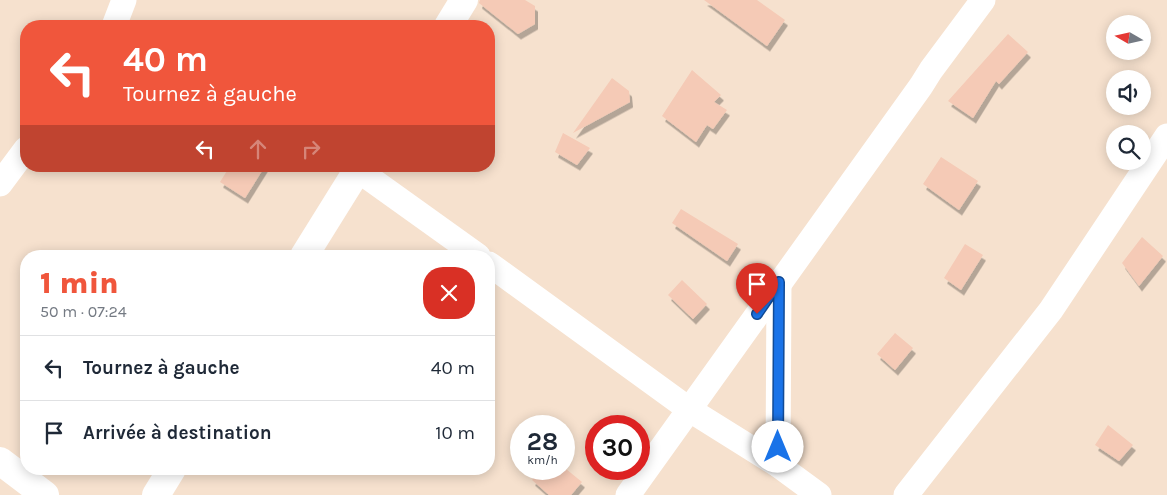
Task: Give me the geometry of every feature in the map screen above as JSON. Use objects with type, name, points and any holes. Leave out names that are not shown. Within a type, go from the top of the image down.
[{"type":"main road","points":[[452,20],[464,0]]},
{"type":"main road","points":[[308,250],[356,172]]},
{"type":"main road","points":[[0,461],[45,495]]},
{"type":"main road","points":[[156,495],[168,475]]},
{"type":"street","points":[[117,20],[124,0]]},
{"type":"street","points":[[628,495],[983,0]]},
{"type":"street","points":[[906,495],[1051,310],[1167,136]]},
{"type":"street","points":[[0,184],[20,157]]},
{"type":"street","points":[[364,172],[470,250]]},
{"type":"street","points":[[495,268],[690,410],[778,465],[818,495]]},
{"type":"street","points":[[778,465],[779,282]]},
{"type":"shaded area","points":[[0,0],[1167,0],[1167,495],[0,495]]},
{"type":"building","points":[[480,0],[525,0],[535,6],[535,24],[518,34],[479,3]]},
{"type":"building","points":[[704,0],[757,0],[785,20],[767,46]]},
{"type":"building","points":[[1008,34],[1028,52],[999,84],[996,81],[973,118],[948,101]]},
{"type":"building","points":[[692,70],[721,95],[714,102],[727,110],[713,129],[707,125],[696,142],[662,116]]},
{"type":"building","points":[[612,78],[629,91],[630,102],[573,133]]},
{"type":"building","points":[[563,133],[590,148],[577,165],[555,152]]},
{"type":"building","points":[[941,157],[978,181],[959,210],[923,184]]},
{"type":"building","points":[[226,172],[261,172],[245,198],[220,182]]},
{"type":"building","points":[[681,209],[738,244],[727,261],[672,223]]},
{"type":"building","points":[[1142,237],[1163,256],[1139,286],[1122,263]]},
{"type":"building","points":[[965,244],[983,255],[961,290],[944,278]]},
{"type":"building","points":[[682,280],[707,304],[693,319],[668,295]]},
{"type":"building","points":[[895,333],[913,348],[895,370],[877,354]]},
{"type":"building","points":[[1108,425],[1133,445],[1119,461],[1095,445]]},
{"type":"building","points":[[575,476],[582,482],[571,495],[549,495],[532,480],[575,480]]},
{"type":"route","points":[[757,314],[779,282],[778,447]]}]
